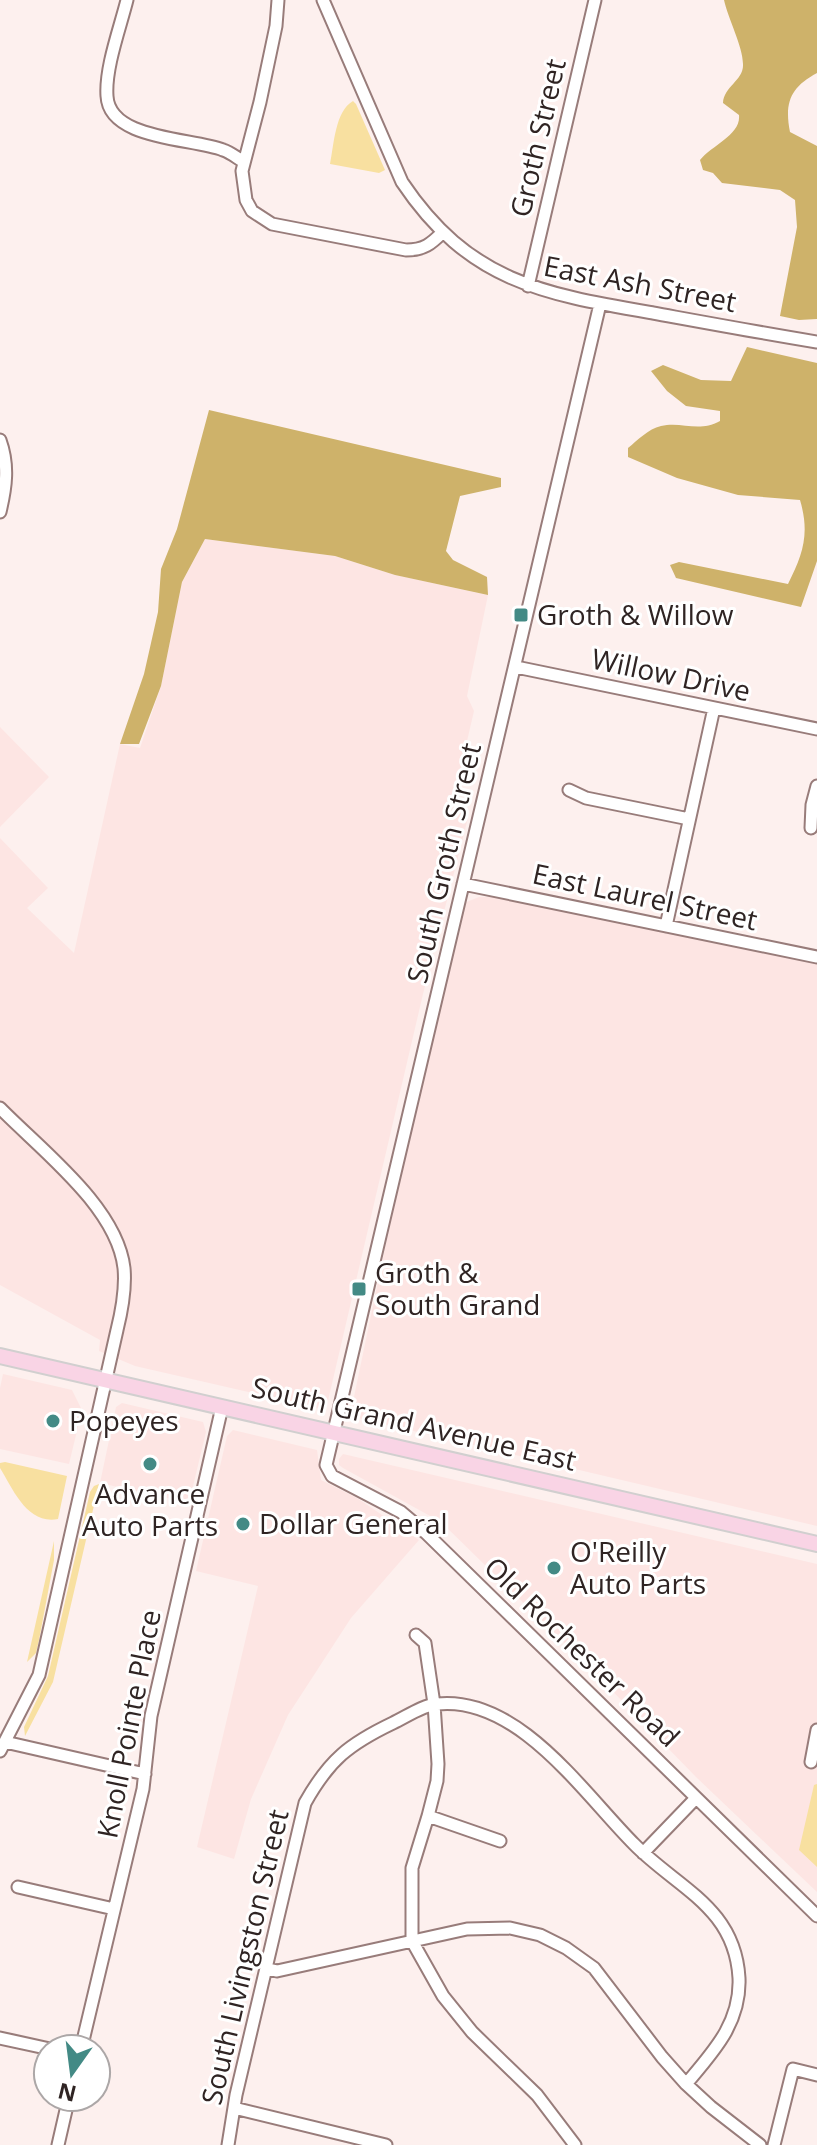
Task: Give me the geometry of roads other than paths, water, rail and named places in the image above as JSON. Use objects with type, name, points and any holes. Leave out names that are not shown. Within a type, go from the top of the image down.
[{"type":"main road","name":"South Grand Avenue East","points":[[0,1356],[817,1544]]},
{"type":"street","points":[[127,0],[107,85],[106,100],[115,116],[142,131],[224,150],[244,162]]},
{"type":"street","points":[[278,0],[276,26],[244,162],[244,188],[252,211],[272,224],[406,250],[429,246],[443,232]]},
{"type":"street","name":"East Ash Street","points":[[323,0],[397,173],[418,205],[443,232],[482,263],[528,286],[600,304],[817,342]]},
{"type":"street","name":"Groth Street","points":[[528,286],[595,0]]},
{"type":"street","name":"South Groth Street","points":[[333,1432],[600,304]]},
{"type":"street","points":[[0,440],[5,454],[7,480],[0,512]]},
{"type":"street","name":"Willow Drive","points":[[516,667],[817,729]]},
{"type":"street","points":[[666,926],[714,708]]},
{"type":"street","points":[[811,828],[817,786]]},
{"type":"street","points":[[569,790],[586,798],[689,819]]},
{"type":"street","name":"East Laurel Street","points":[[463,884],[817,957]]},
{"type":"street","points":[[0,1108],[102,1213],[114,1235],[124,1268],[124,1295],[39,1675],[3,1746],[145,1774]]},
{"type":"street","name":"Knoll Pointe Place","points":[[85,2033],[145,1774],[148,1730],[222,1407]]},
{"type":"street","name":"Old Rochester Road","points":[[333,1432],[326,1465],[332,1476],[401,1512],[426,1533],[817,1916]]},
{"type":"street","points":[[416,1635],[425,1643],[434,1704],[438,1764],[437,1781],[412,1868],[412,1941],[443,1996],[472,2032],[537,2095],[575,2145]]},
{"type":"street","points":[[434,1704],[456,1703],[506,1721],[554,1759],[643,1853],[697,1895],[717,1915],[735,1955],[739,1978],[734,2015],[715,2051],[686,2084]]},
{"type":"street","name":"South Livingston Street","points":[[228,2145],[305,1803],[328,1766],[352,1745],[434,1704]]},
{"type":"street","points":[[811,1762],[817,1730]]},
{"type":"street","points":[[643,1853],[696,1798]]},
{"type":"street","points":[[428,1816],[500,1841]]},
{"type":"street","points":[[18,1887],[114,1909]]},
{"type":"street","points":[[267,1969],[277,1971],[467,1929],[510,1928],[554,1941],[594,1968],[686,2084],[760,2145]]},
{"type":"street","points":[[0,2038],[32,2045]]},
{"type":"street","points":[[774,2145],[793,2069],[817,2075]]},
{"type":"street","points":[[234,2108],[386,2145]]},
{"type":"street","points":[[58,2145],[65,2113]]},
{"type":"place","name":"Groth & Willow","points":[[521,615]]},
{"type":"place","name":"Groth & South Grand","points":[[359,1289]]},
{"type":"place","name":"Popeyes","points":[[53,1421]]},
{"type":"place","name":"Advance Auto Parts","points":[[150,1464]]},
{"type":"place","name":"Dollar General","points":[[243,1524]]},
{"type":"place","name":"O'Reilly Auto Parts","points":[[554,1568]]}]
